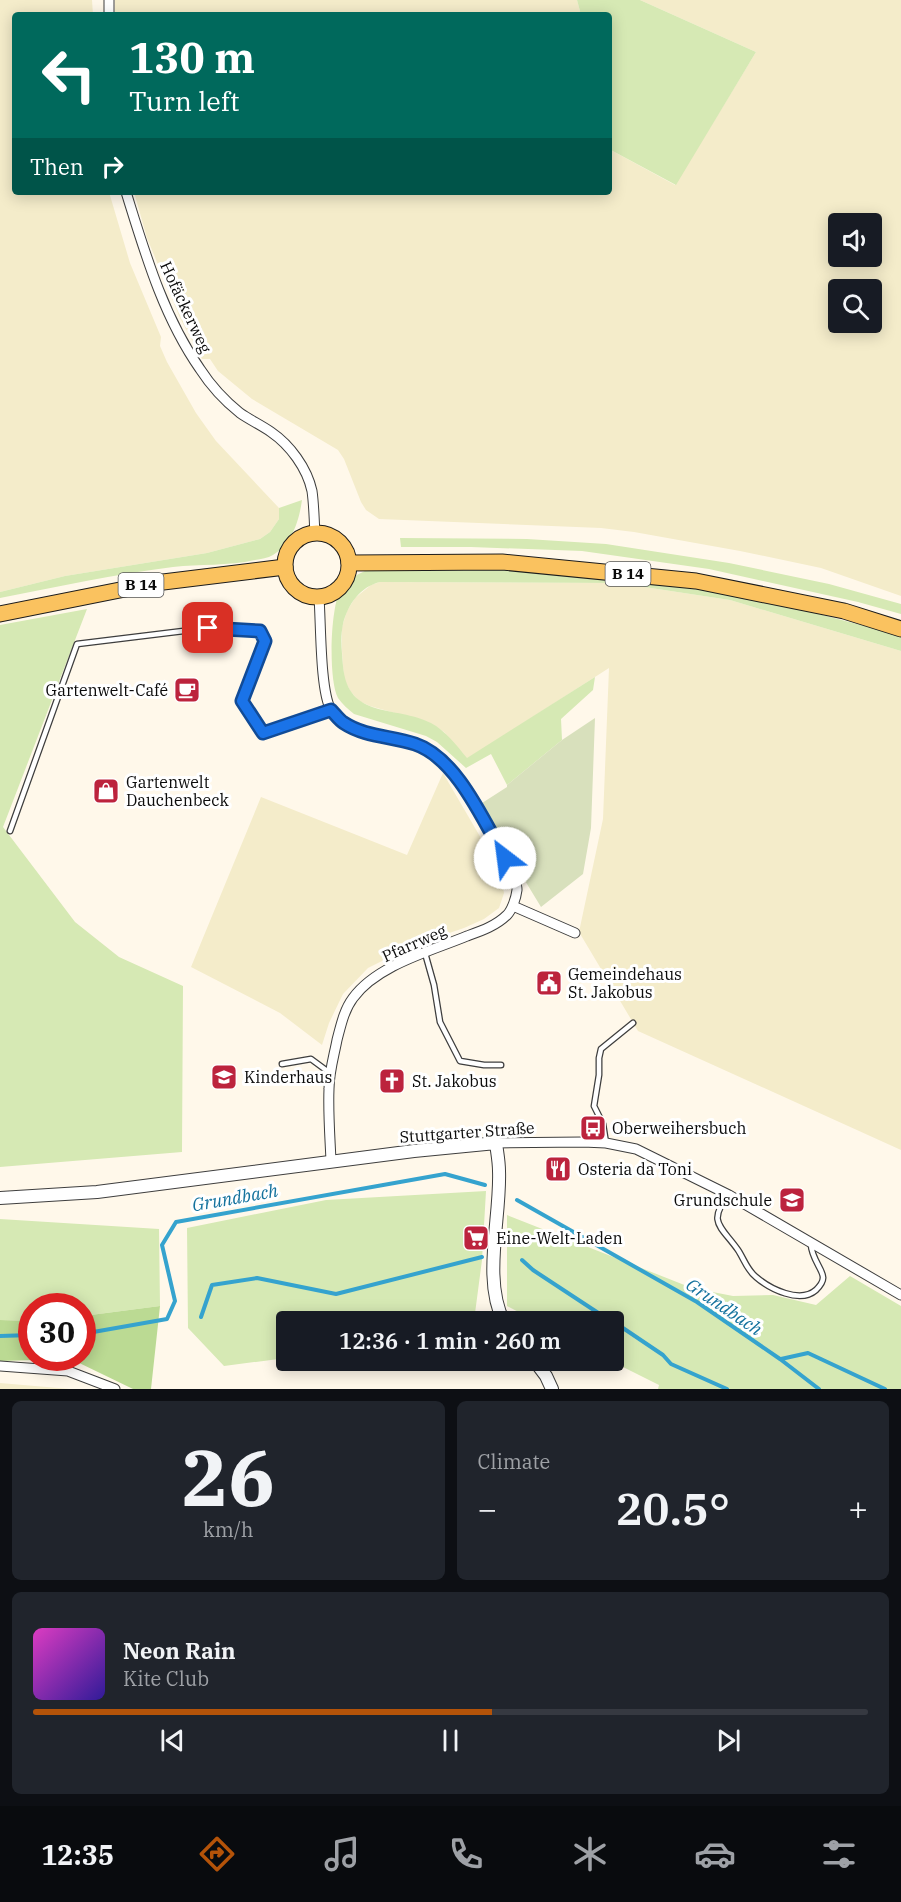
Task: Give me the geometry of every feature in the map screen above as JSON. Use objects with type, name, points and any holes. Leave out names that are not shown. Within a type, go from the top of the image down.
[{"type":"main road","points":[[315,532],[334,538],[342,545],[349,563],[347,576],[341,587],[330,595],[319,598],[299,592],[292,585],[285,567],[286,554],[293,543],[315,532]]},
{"type":"main road","name":"B 14","points":[[349,563],[502,562],[696,581],[844,611],[901,629]]},
{"type":"main road","name":"B 14","points":[[0,614],[155,583],[285,567]]},
{"type":"street","name":"Hofäckerweg","points":[[127,195],[154,276],[180,337],[200,370],[225,400],[254,423],[283,441],[302,464],[312,490],[315,532]]},
{"type":"street","points":[[319,598],[325,695],[331,710],[344,723],[364,732],[417,744],[437,757],[452,771],[476,807],[514,875],[517,890],[513,906],[575,933]]},
{"type":"street","name":"Pfarrweg","points":[[331,1161],[328,1090],[330,1073],[342,1019],[353,998],[369,982],[399,963],[492,927],[508,914],[513,906]]},
{"type":"street","points":[[496,1143],[499,1170],[493,1288],[499,1311]]},
{"type":"street","name":"Stuttgarter Straße","points":[[0,1198],[97,1192],[331,1161],[496,1143],[606,1143],[636,1149],[729,1195],[901,1295]]},
{"type":"street","points":[[0,1366],[68,1371],[115,1389]]},
{"type":"street","points":[[542,1371],[552,1389]]},
{"type":"lane","points":[[10,831],[77,644],[208,628],[260,631],[265,641],[242,701],[263,733],[331,710]]},
{"type":"lane","points":[[425,953],[434,985],[440,1023],[460,1061],[501,1065]]},
{"type":"lane","points":[[606,1143],[603,1124],[594,1106],[601,1049],[633,1023]]},
{"type":"lane","points":[[282,1064],[311,1059],[330,1073]]},
{"type":"lane","points":[[729,1195],[719,1206],[717,1216],[721,1228],[738,1249],[748,1269],[755,1277],[768,1285],[783,1293],[804,1295],[819,1287],[823,1273],[811,1252],[811,1241]]},
{"type":"shaded area","points":[[0,0],[92,0],[93,12],[12,12],[12,195],[110,195],[130,263],[161,337],[160,346],[167,362],[196,413],[216,441],[279,508],[279,519],[270,532],[260,539],[207,553],[65,576],[0,592]]},
{"type":"shaded area","points":[[115,0],[577,0],[580,12],[115,12]]},
{"type":"shaded area","points":[[640,0],[901,0],[901,596],[821,568],[634,532],[601,528],[379,519],[366,510],[361,502],[344,459],[338,450],[252,399],[218,371],[210,359],[202,359],[180,318],[147,238],[135,195],[612,195],[612,151],[675,185],[756,52]]},
{"type":"shaded area","points":[[380,582],[618,583],[730,600],[901,651],[901,1150],[638,1031],[579,932],[603,819],[609,668],[467,759],[444,732],[430,723],[359,701],[344,680],[342,627],[347,611],[355,598],[371,585]]},
{"type":"shaded area","points":[[443,773],[499,869],[504,893],[499,908],[484,919],[414,945],[368,968],[343,994],[329,1023],[322,1045],[280,1013],[191,967],[261,797],[407,855]]},
{"type":"shaded area","points":[[0,1383],[70,1389],[0,1389]]},
{"type":"green space","points":[[577,0],[640,0],[756,52],[676,185],[612,151],[612,12],[580,12]]},
{"type":"green space","points":[[302,500],[297,524],[290,538],[280,550],[267,558],[151,570],[0,598],[0,592],[65,576],[207,553],[260,539],[270,532],[279,519],[279,508]]},
{"type":"green space","points":[[400,538],[527,539],[606,544],[729,563],[829,584],[901,604],[901,614],[858,602],[709,569],[582,551],[401,547]]},
{"type":"green space","points":[[485,566],[707,585],[901,637],[901,651],[730,600],[618,583],[380,582],[366,588],[352,603],[343,624],[343,666],[347,683],[354,695],[375,708],[431,723],[442,730],[467,758],[595,677],[593,690],[561,719],[562,740],[507,785],[491,754],[466,768],[437,742],[426,736],[354,714],[338,698],[333,675],[332,642],[335,609],[342,587],[349,579],[365,571]]},
{"type":"green space","points":[[87,609],[3,827],[75,922],[119,957],[183,986],[182,1152],[0,1167],[0,625]]},
{"type":"green space","points":[[595,718],[591,828],[583,874],[541,907],[479,805],[507,787],[562,740]]},
{"type":"green space","points":[[486,1191],[482,1260],[475,1311],[276,1311],[276,1359],[224,1366],[188,1328],[187,1228],[326,1200]]},
{"type":"green space","points":[[507,1215],[692,1288],[733,1296],[773,1295],[816,1305],[850,1276],[901,1306],[901,1389],[658,1389],[659,1385],[624,1368],[624,1311],[517,1311],[507,1306]]},
{"type":"green space","points":[[0,1219],[159,1229],[160,1306],[96,1314],[96,1293],[18,1293],[18,1321],[0,1320]]},
{"type":"green space","points":[[160,1306],[151,1389],[133,1389],[96,1371],[96,1314]]},
{"type":"green space","points":[[0,1320],[18,1321],[18,1360],[0,1361]]},
{"type":"waterway","name":"Grundbach","points":[[96,1332],[167,1319],[175,1301],[162,1245],[176,1222],[445,1174],[485,1185]]},
{"type":"waterway","name":"Grundbach","points":[[517,1200],[697,1302],[819,1389]]},
{"type":"waterway","points":[[201,1317],[212,1285],[257,1278],[336,1294],[482,1257]]},
{"type":"waterway","points":[[522,1260],[533,1270],[595,1311]]},
{"type":"waterway","points":[[624,1329],[663,1355],[671,1364],[727,1389]]},
{"type":"waterway","name":"Grundbach","points":[[0,1336],[18,1335]]},
{"type":"waterway","points":[[781,1359],[808,1353],[885,1389]]},
{"type":"place","name":"Gartenwelt-Café","points":[[187,690]]},
{"type":"place","name":"Gartenwelt Dauchenbeck","points":[[106,791]]},
{"type":"place","name":"Gemeindehaus St. Jakobus","points":[[549,983]]},
{"type":"place","name":"Kinderhaus","points":[[224,1077]]},
{"type":"place","name":"St. Jakobus","points":[[392,1081]]},
{"type":"place","name":"Oberweihersbuch","points":[[593,1128]]},
{"type":"place","name":"Osteria da Toni","points":[[558,1169]]},
{"type":"place","name":"Grundschule","points":[[792,1200]]},
{"type":"place","name":"Eine-Welt-Laden","points":[[476,1238]]},
{"type":"route","points":[[208,628],[260,631],[265,641],[242,701],[263,733],[331,710],[344,723],[364,732],[417,744],[437,757],[452,771],[505,858]]}]
